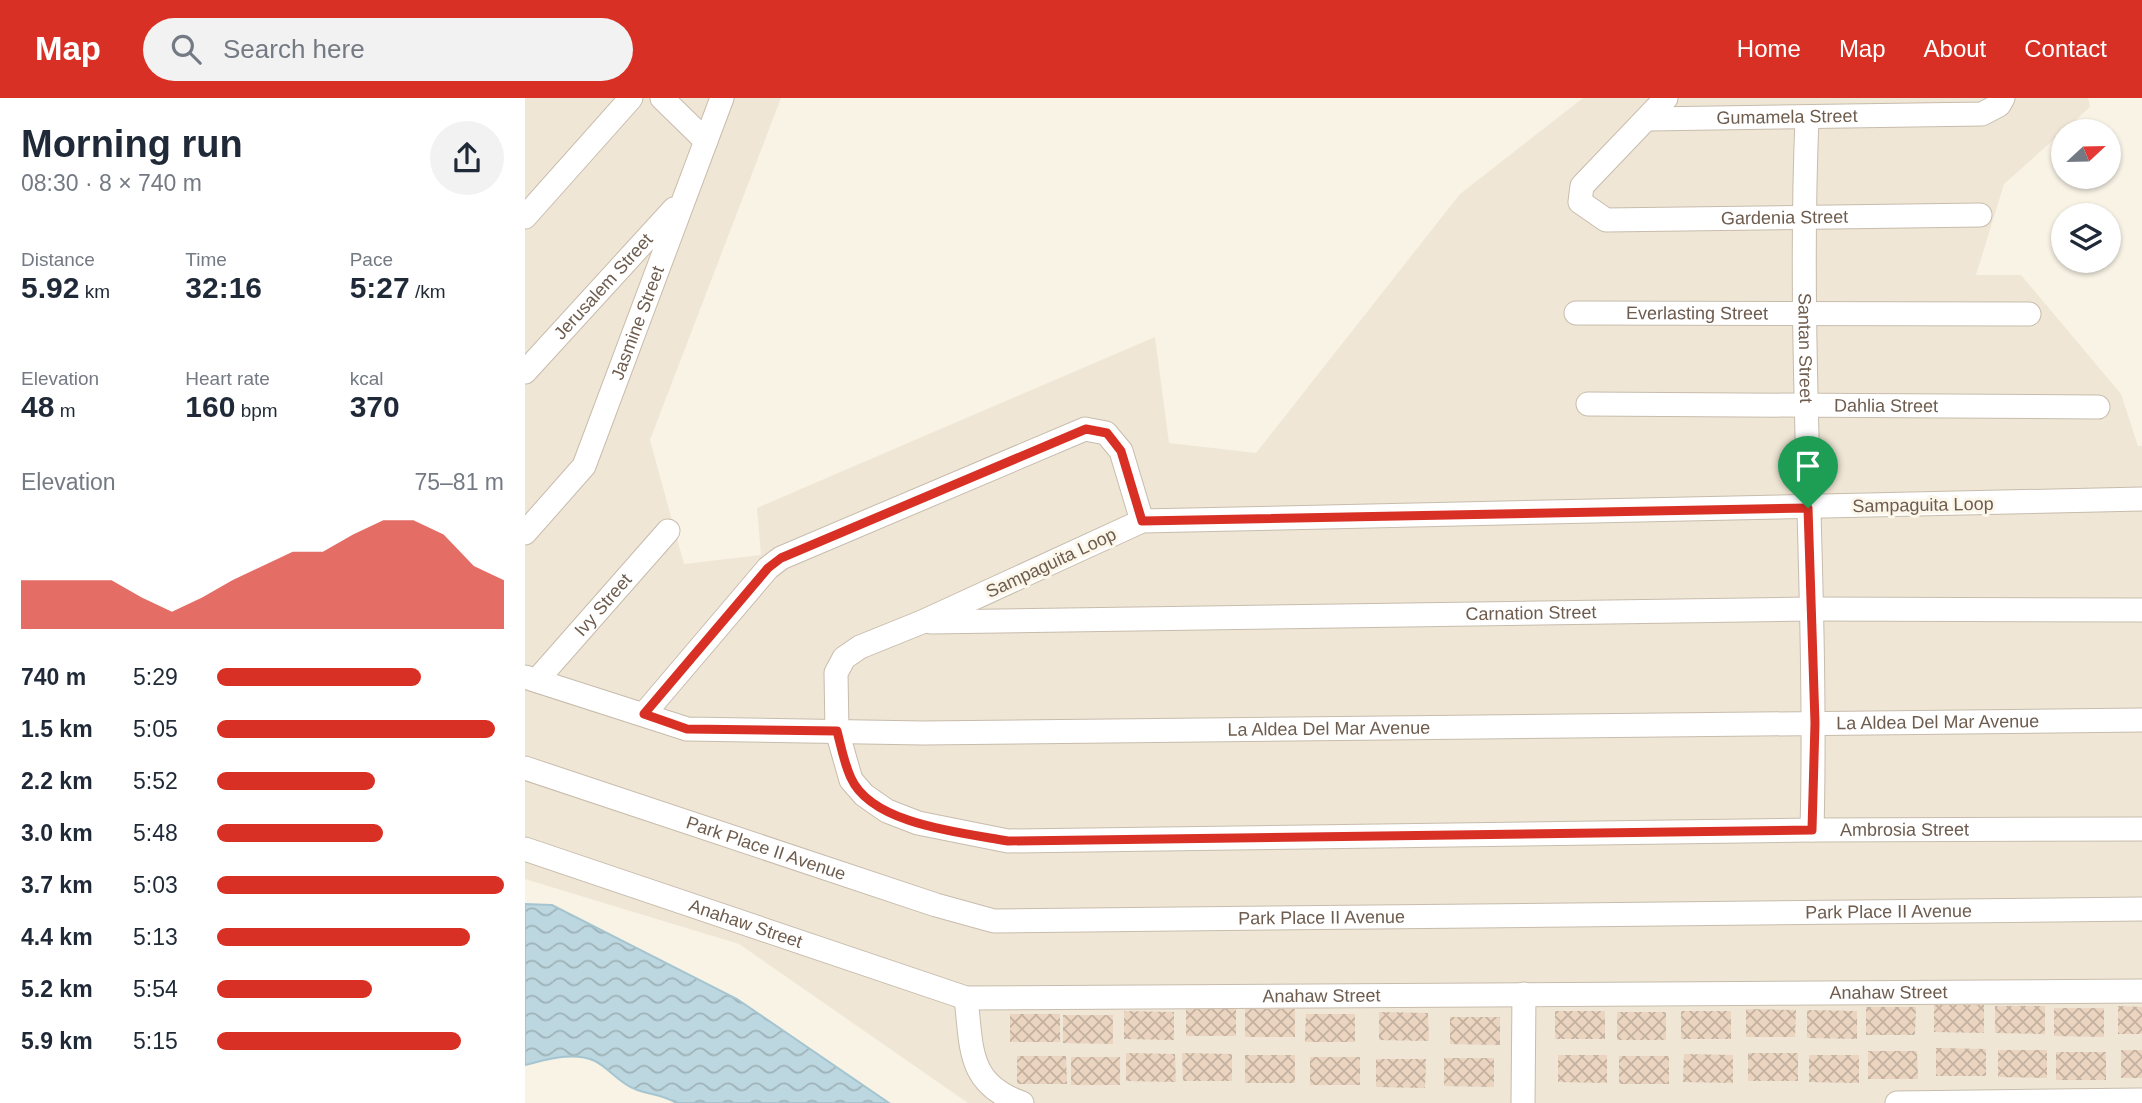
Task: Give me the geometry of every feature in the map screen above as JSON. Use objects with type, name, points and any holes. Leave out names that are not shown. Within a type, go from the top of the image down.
[{"type":"street","points":[[525,217],[631,98]]},
{"type":"street","points":[[662,98],[706,141]]},
{"type":"street","name":"Jasmine Street","points":[[525,533],[584,466],[681,201],[722,98]]},
{"type":"street","points":[[1649,119],[1666,98]]},
{"type":"street","name":"Gumamela Street","points":[[1649,119],[1807,119],[1911,106],[1982,114],[1999,105],[2003,98]]},
{"type":"street","name":"Gardenia Street","points":[[1649,119],[1582,187],[1580,202],[1606,220],[1803,215],[1980,215]]},
{"type":"street","name":"Santan Street","points":[[1807,119],[1803,215],[1815,723],[1812,830]]},
{"type":"street","name":"Jerusalem Street","points":[[525,372],[681,201]]},
{"type":"street","name":"Everlasting Street","points":[[1576,313],[2029,314]]},
{"type":"street","name":"Dahlia Street","points":[[1588,404],[2098,407]]},
{"type":"street","points":[[644,714],[768,568],[781,558],[1086,429],[1107,433],[1121,451],[1142,521]]},
{"type":"street","name":"Sampaguita Loop","points":[[837,731],[836,673],[844,658],[860,647],[922,622],[1142,521],[2142,499]]},
{"type":"street","name":"Ivy Street","points":[[531,679],[668,531]]},
{"type":"street","name":"Carnation Street","points":[[922,622],[1811,609],[2142,610]]},
{"type":"street","name":"La Aldea Del Mar Avenue","points":[[531,679],[687,729],[1345,730],[2142,720]]},
{"type":"street","name":"Ambrosia Street","points":[[837,731],[851,780],[864,795],[887,811],[918,823],[1008,841],[1812,830],[2142,829]]},
{"type":"street","name":"Park Place II Avenue","points":[[525,768],[901,893],[994,921],[2142,909]]},
{"type":"street","name":"Anahaw Street","points":[[525,849],[966,998],[2142,991]]},
{"type":"street","points":[[1523,1103],[1524,994]]},
{"type":"street","points":[[966,998],[973,1056],[978,1073],[1000,1095],[1022,1103]]},
{"type":"street","points":[[1897,1103],[2142,1100]]},
{"type":"shaded area","points":[[525,98],[781,98],[650,440],[684,564],[761,555],[757,508],[1155,337],[1169,443],[1256,453],[1460,194],[1583,98],[2088,98],[2090,107],[2077,119],[2051,119],[2051,142],[2004,184],[1976,275],[2021,275],[2121,394],[2138,446],[2142,446],[2142,1103],[968,1103],[739,944],[525,879]]},
{"type":"water","points":[[525,904],[552,905],[737,999],[889,1103],[676,1103],[629,1086],[600,1064],[587,1058],[560,1057],[525,1065]]},
{"type":"building","points":[[1934,1005],[1984,1005],[1984,1033],[1934,1032]]},
{"type":"building","points":[[1995,1006],[2045,1006],[2045,1034],[1995,1033]]},
{"type":"building","points":[[2118,1006],[2142,1007],[2142,1034],[2118,1034]]},
{"type":"building","points":[[1866,1007],[1916,1007],[1915,1035],[1866,1035]]},
{"type":"building","points":[[2054,1008],[2104,1008],[2104,1037],[2054,1036]]},
{"type":"building","points":[[1186,1009],[1236,1009],[1236,1036],[1186,1036]]},
{"type":"building","points":[[1245,1009],[1295,1009],[1295,1037],[1245,1037]]},
{"type":"building","points":[[1746,1009],[1796,1010],[1795,1037],[1746,1037]]},
{"type":"building","points":[[1807,1010],[1857,1011],[1857,1039],[1807,1038]]},
{"type":"building","points":[[1124,1011],[1174,1012],[1174,1040],[1124,1039]]},
{"type":"building","points":[[1555,1011],[1605,1011],[1605,1039],[1555,1039]]},
{"type":"building","points":[[1681,1011],[1731,1011],[1731,1039],[1681,1039]]},
{"type":"building","points":[[1379,1012],[1428,1013],[1429,1041],[1379,1040]]},
{"type":"building","points":[[1617,1012],[1666,1012],[1666,1040],[1617,1040]]},
{"type":"building","points":[[1010,1014],[1060,1014],[1060,1042],[1010,1042]]},
{"type":"building","points":[[1306,1014],[1355,1014],[1355,1042],[1305,1042]]},
{"type":"building","points":[[1063,1015],[1113,1015],[1113,1044],[1063,1043]]},
{"type":"building","points":[[1450,1017],[1500,1017],[1500,1045],[1450,1044]]},
{"type":"building","points":[[1936,1048],[1986,1049],[1986,1076],[1936,1076]]},
{"type":"building","points":[[1998,1050],[2047,1050],[2047,1078],[1998,1077]]},
{"type":"building","points":[[2121,1050],[2142,1050],[2142,1078],[2121,1078]]},
{"type":"building","points":[[1868,1051],[1917,1051],[1918,1079],[1868,1079]]},
{"type":"building","points":[[2056,1052],[2106,1052],[2106,1080],[2056,1080]]},
{"type":"building","points":[[1126,1053],[1175,1054],[1176,1082],[1126,1081]]},
{"type":"building","points":[[1182,1053],[1232,1054],[1232,1081],[1183,1081]]},
{"type":"building","points":[[1748,1053],[1798,1053],[1798,1081],[1748,1081]]},
{"type":"building","points":[[1684,1054],[1733,1055],[1733,1083],[1683,1082]]},
{"type":"building","points":[[1245,1055],[1295,1055],[1295,1083],[1245,1083]]},
{"type":"building","points":[[1558,1055],[1607,1055],[1607,1083],[1558,1082]]},
{"type":"building","points":[[1809,1055],[1859,1055],[1859,1083],[1809,1082]]},
{"type":"building","points":[[1017,1056],[1066,1056],[1067,1084],[1017,1084]]},
{"type":"building","points":[[1619,1056],[1669,1056],[1669,1084],[1619,1084]]},
{"type":"building","points":[[1071,1057],[1120,1057],[1120,1085],[1071,1085]]},
{"type":"building","points":[[1310,1057],[1360,1057],[1360,1085],[1310,1085]]},
{"type":"building","points":[[1444,1058],[1494,1058],[1494,1087],[1444,1086]]},
{"type":"building","points":[[1376,1059],[1426,1059],[1425,1088],[1376,1087]]},
{"type":"route","points":[[1086,429],[1107,433],[1121,451],[1142,521],[1808,508],[1815,723],[1812,830],[1008,841],[918,823],[887,811],[864,795],[851,780],[837,731],[687,729],[644,714],[768,568],[781,558],[1086,429]]}]
